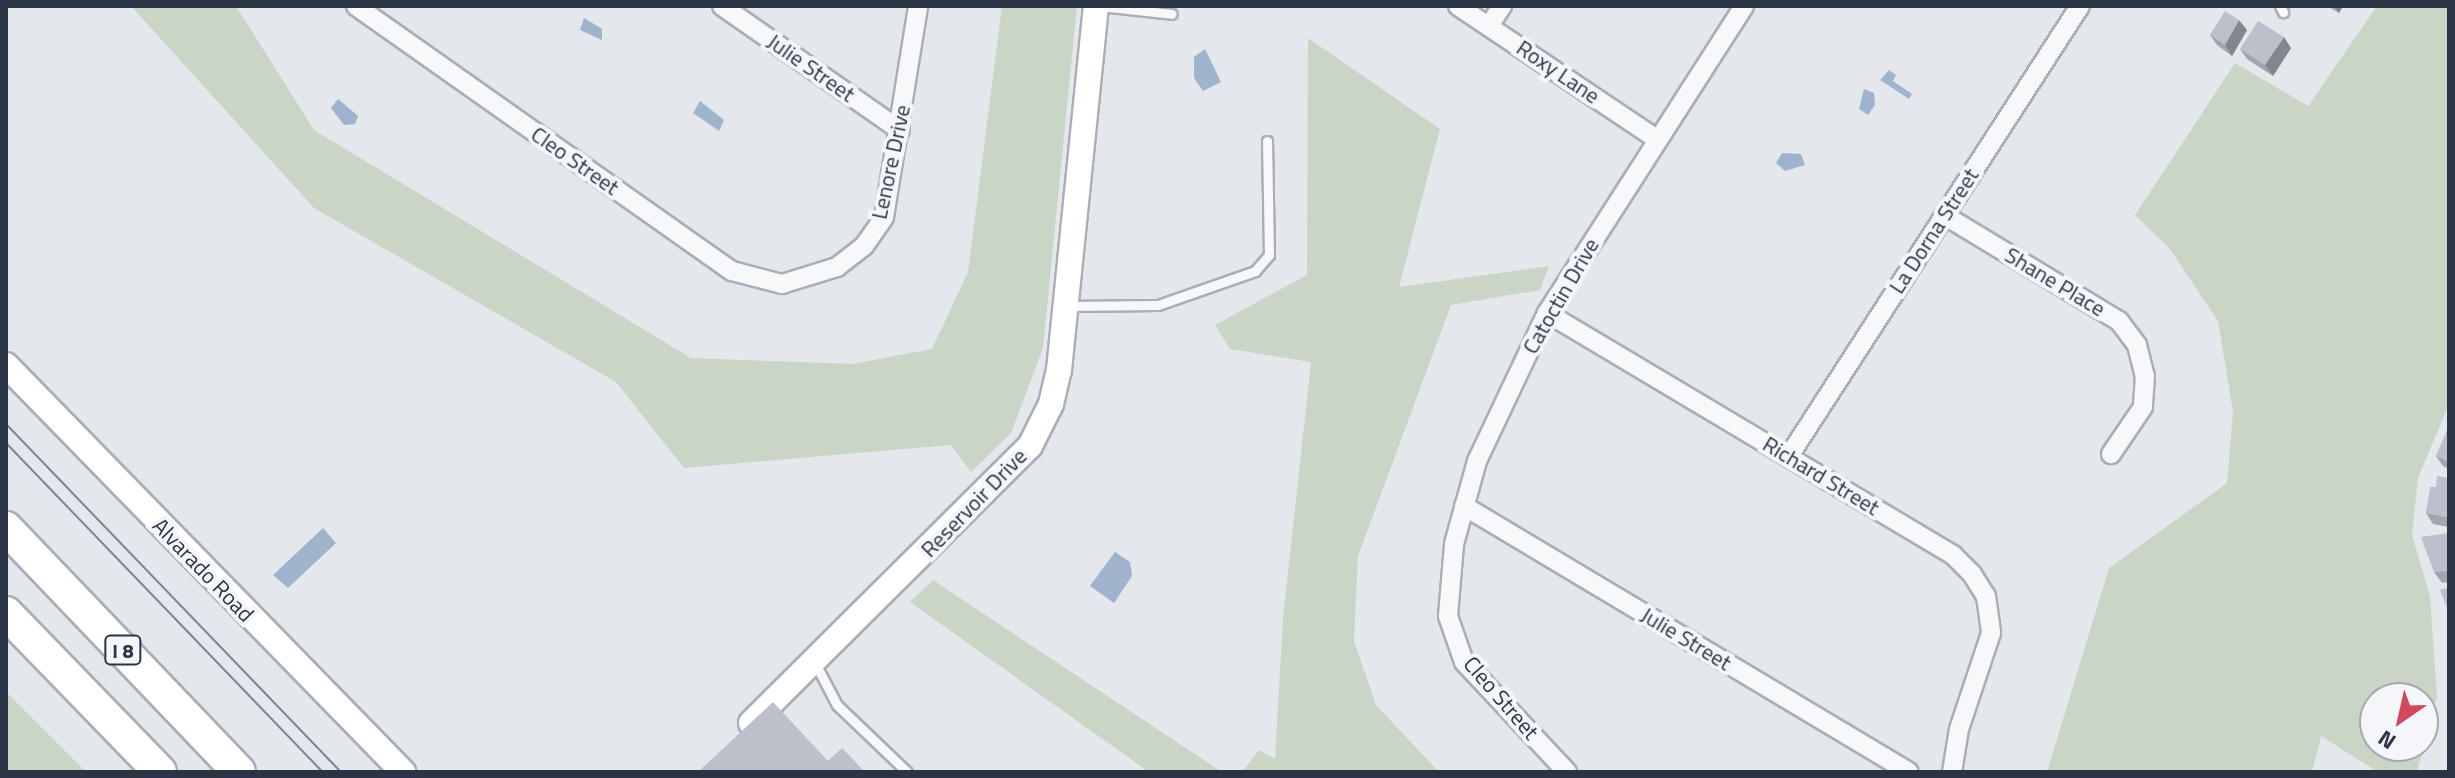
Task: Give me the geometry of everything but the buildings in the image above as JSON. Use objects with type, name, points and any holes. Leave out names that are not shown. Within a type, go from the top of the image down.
[{"type":"highway","name":"I 8","points":[[6,528],[239,772]]},
{"type":"highway","name":"I 8","points":[[6,613],[160,772]]},
{"type":"street","name":"Cleo Street","points":[[356,6],[732,271],[770,283],[806,280]]},
{"type":"street","name":"Julie Street","points":[[722,6],[900,130]]},
{"type":"street","name":"Lenore Drive","points":[[806,280],[851,258],[884,217],[918,6]]},
{"type":"street","name":"Reservoir Drive","points":[[732,742],[1030,446],[1053,395],[1066,306],[1098,6]]},
{"type":"street","name":"Roxy Lane","points":[[1458,6],[1657,139]]},
{"type":"street","points":[[1489,26],[1502,6]]},
{"type":"street","name":"Catoctin Drive","points":[[1448,616],[1454,544],[1477,461],[1547,313],[1744,6]]},
{"type":"street","name":"La Dorna Street","points":[[1789,456],[2080,6]]},
{"type":"street","name":"Shane Place","points":[[1944,215],[2119,321],[2137,345],[2145,376],[2143,407],[2111,454]]},
{"type":"street","name":"Richard Street","points":[[1547,313],[1953,555],[1972,574],[1986,596],[1991,633],[1968,703],[1952,772]]},
{"type":"street","name":"Alvarado Road","points":[[6,365],[403,772]]},
{"type":"street","name":"Julie Street","points":[[1464,506],[1909,772]]},
{"type":"street","name":"Cleo Street","points":[[1448,616],[1464,662],[1567,772]]},
{"type":"lane","points":[[1098,6],[1172,14]]},
{"type":"lane","points":[[1066,306],[1158,305],[1255,271],[1269,255],[1267,141]]},
{"type":"lane","points":[[814,662],[837,705],[869,729],[907,772]]},
{"type":"green space","points":[[131,6],[236,6],[314,130],[691,358],[852,364],[932,349],[968,272],[1002,6],[1077,6],[1043,348],[1011,433],[971,472],[951,445],[684,468],[616,382],[314,208]]},
{"type":"green space","points":[[2377,6],[2449,6],[2449,404],[2418,478],[2412,535],[2430,596],[2436,682],[2359,682],[2359,760],[2321,736],[2312,772],[2047,772],[2109,568],[2227,483],[2233,412],[2218,321],[2170,249],[2135,215],[2235,63],[2308,106]]},
{"type":"green space","points":[[1308,38],[1440,129],[1399,287],[1549,266],[1540,290],[1451,305],[1358,556],[1354,641],[1376,705],[1439,772],[1242,772],[1259,750],[1275,759],[1283,618],[1311,362],[1230,349],[1215,325],[1307,275]]},
{"type":"green space","points":[[933,580],[1222,772],[1149,772],[910,602]]},
{"type":"green space","points":[[6,692],[86,772],[6,772]]},
{"type":"green space","points":[[2362,762],[2420,762],[2417,772],[2378,772]]},
{"type":"water","points":[[584,18],[602,29],[602,40],[580,30]]},
{"type":"water","points":[[1205,49],[1221,82],[1203,91],[1194,78],[1194,57]]},
{"type":"water","points":[[1889,70],[1896,75],[1893,81],[1912,94],[1909,99],[1880,80]]},
{"type":"water","points":[[1864,89],[1874,93],[1875,105],[1868,115],[1859,109]]},
{"type":"water","points":[[338,99],[358,116],[355,124],[344,125],[331,108]]},
{"type":"water","points":[[700,101],[724,120],[719,131],[693,113]]},
{"type":"water","points":[[1782,153],[1801,154],[1805,165],[1785,171],[1776,163]]},
{"type":"water","points":[[323,528],[336,543],[288,588],[273,575]]},
{"type":"water","points":[[1115,552],[1130,562],[1132,576],[1114,603],[1090,586]]},
{"type":"tram line","points":[[6,424],[341,772]]},
{"type":"tram line","points":[[6,443],[323,772]]}]
